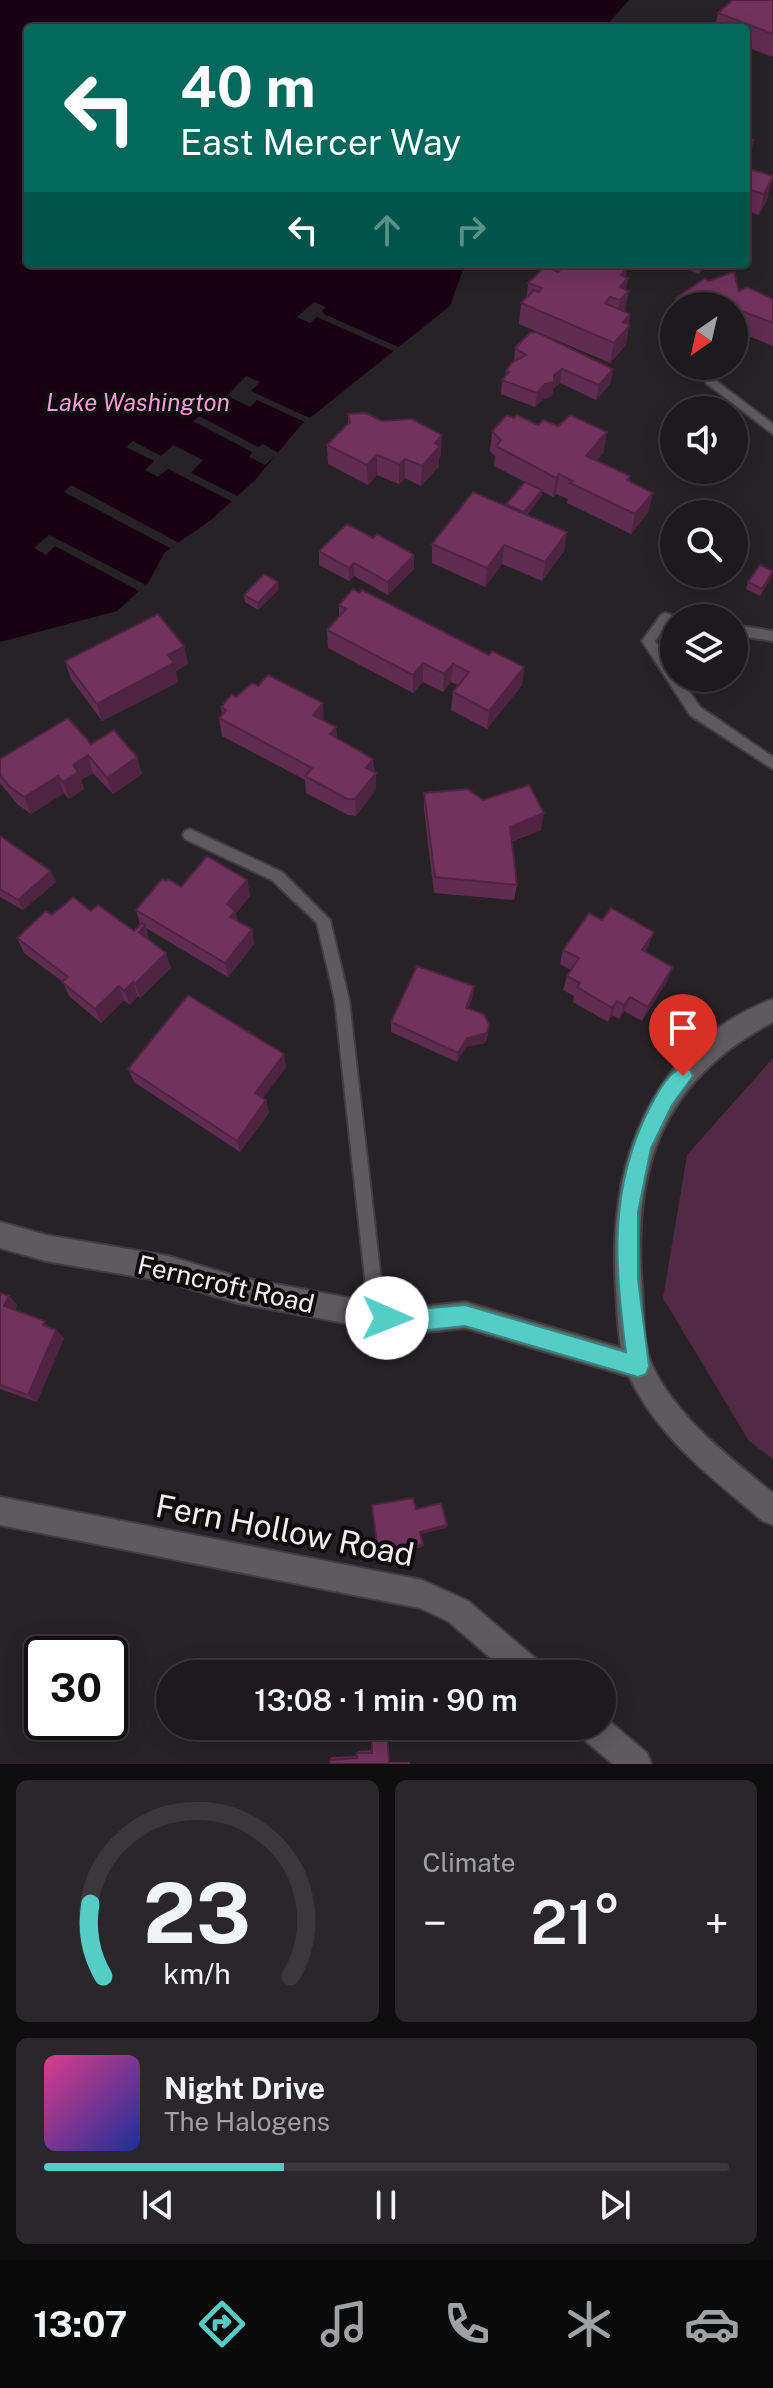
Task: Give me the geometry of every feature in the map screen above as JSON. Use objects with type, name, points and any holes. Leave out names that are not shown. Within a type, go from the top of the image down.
[{"type":"street","points":[[773,1010],[748,1020],[701,1054],[665,1098],[641,1146],[627,1212],[627,1279],[638,1366],[680,1429],[773,1511]]},
{"type":"street","name":"Ferncroft Road","points":[[0,1235],[46,1248],[168,1269],[238,1290],[377,1316],[418,1320],[465,1315],[638,1366]]},
{"type":"street","name":"Fern Hollow Road","points":[[0,1511],[422,1594],[458,1611],[516,1660]]},
{"type":"street","points":[[608,1740],[636,1764]]},
{"type":"lane","points":[[710,380],[773,430]]},
{"type":"lane","points":[[660,625],[648,641],[660,659]]},
{"type":"lane","points":[[748,632],[773,636]]},
{"type":"lane","points":[[682,692],[695,711],[773,764]]},
{"type":"lane","points":[[190,835],[277,876],[323,920],[342,1000],[377,1316]]},
{"type":"shaded area","points":[[773,1058],[773,1459],[749,1441],[663,1298],[687,1155]]},
{"type":"water","name":"Lake Washington","points":[[0,0],[629,0],[608,24],[24,24],[24,268],[464,268],[450,306],[301,425],[255,480],[211,520],[165,552],[148,583],[117,611],[0,642]]},
{"type":"pier","points":[[314,302],[326,307],[322,311],[324,314],[403,349],[398,353],[317,317],[310,323],[297,317]]},
{"type":"pier","points":[[246,376],[260,382],[251,391],[314,420],[309,424],[257,400],[250,407],[227,396]]},
{"type":"pier","points":[[199,416],[258,447],[263,444],[279,453],[265,465],[249,457],[252,452],[193,421]]},
{"type":"pier","points":[[133,441],[161,456],[173,445],[203,460],[191,473],[239,497],[233,502],[168,469],[158,477],[145,470],[154,461],[126,447]]},
{"type":"pier","points":[[71,485],[179,543],[170,548],[64,492]]},
{"type":"pier","points":[[49,535],[146,585],[139,591],[55,546],[46,555],[34,548]]},
{"type":"building","points":[[733,0],[773,0],[773,34],[750,24],[718,13]]},
{"type":"building","points":[[750,169],[773,176],[764,194],[750,190]]},
{"type":"building","points":[[543,268],[558,272],[562,268],[626,270],[621,275],[628,278],[620,287],[629,291],[620,300],[610,297],[605,303],[630,314],[623,322],[630,325],[614,343],[521,303],[534,290],[539,292],[542,288],[528,283]]},
{"type":"building","points":[[734,272],[739,291],[747,287],[773,299],[773,323],[748,313],[748,292],[685,292],[705,278],[708,281]]},
{"type":"building","points":[[536,332],[613,369],[599,385],[562,369],[554,375],[554,382],[545,384],[537,393],[502,380],[509,372],[506,371],[511,363],[526,355],[515,348],[530,333]]},
{"type":"building","points":[[366,413],[382,421],[412,419],[442,435],[435,443],[440,446],[422,466],[405,459],[399,464],[377,455],[367,465],[327,445],[350,422],[348,414]]},
{"type":"building","points":[[507,415],[514,418],[517,415],[538,425],[543,420],[558,426],[570,415],[607,432],[586,456],[630,476],[627,480],[653,493],[635,514],[570,483],[573,481],[559,474],[556,478],[496,446],[501,440],[492,431]]},
{"type":"building","points":[[525,482],[542,490],[524,512],[506,504]]},
{"type":"building","points":[[473,492],[567,532],[545,562],[504,545],[487,568],[432,544]]},
{"type":"building","points":[[347,524],[373,538],[377,534],[414,555],[388,582],[354,563],[349,568],[319,551]]},
{"type":"building","points":[[760,565],[773,571],[762,589],[748,582]]},
{"type":"building","points":[[264,574],[278,582],[258,603],[244,595]]},
{"type":"building","points":[[353,589],[359,593],[362,590],[489,655],[492,651],[524,667],[489,711],[453,692],[469,672],[453,664],[444,674],[423,663],[413,675],[327,630],[346,609],[339,605]]},
{"type":"building","points":[[158,614],[184,646],[168,655],[174,663],[97,704],[65,661]]},
{"type":"building","points":[[268,675],[323,703],[313,715],[336,727],[330,734],[373,759],[366,768],[376,773],[355,799],[347,799],[305,776],[312,768],[219,718],[226,710],[221,707],[232,694],[236,697],[252,683],[258,686]]},
{"type":"building","points":[[68,718],[91,744],[114,730],[137,757],[107,778],[88,755],[73,765],[78,772],[63,782],[58,776],[24,797],[0,775],[0,759]]},
{"type":"building","points":[[529,785],[544,813],[510,827],[517,885],[435,877],[424,793],[468,789],[483,800]]},
{"type":"building","points":[[0,836],[51,871],[18,900],[0,889]]},
{"type":"building","points":[[207,856],[247,880],[227,904],[235,911],[230,917],[252,929],[225,963],[136,910],[162,879],[181,887]]},
{"type":"building","points":[[73,897],[91,911],[98,905],[134,931],[142,923],[145,925],[139,932],[166,953],[135,984],[133,982],[124,991],[119,986],[95,1009],[62,982],[68,977],[17,938],[46,911],[52,915]]},
{"type":"building","points":[[611,908],[654,932],[642,950],[673,967],[648,1007],[630,997],[624,1005],[617,1001],[612,1008],[577,987],[580,983],[567,976],[579,958],[563,950],[589,913],[602,920]]},
{"type":"building","points":[[417,966],[474,986],[466,1008],[484,1014],[489,1025],[487,1033],[467,1038],[458,1053],[391,1022]]},
{"type":"building","points":[[188,995],[284,1054],[255,1093],[266,1100],[237,1141],[128,1069]]},
{"type":"building","points":[[0,1293],[9,1296],[4,1306],[45,1321],[43,1325],[56,1330],[28,1395],[0,1385]]},
{"type":"building","points":[[413,1498],[416,1509],[441,1503],[447,1525],[420,1532],[423,1545],[378,1553],[372,1505]]},
{"type":"building","points":[[372,1740],[388,1740],[389,1764],[330,1764],[330,1760],[357,1758],[357,1753],[372,1753]]},
{"type":"route","points":[[387,1318],[418,1320],[465,1315],[638,1366],[627,1279],[627,1212],[641,1146],[665,1098],[683,1076]]}]
